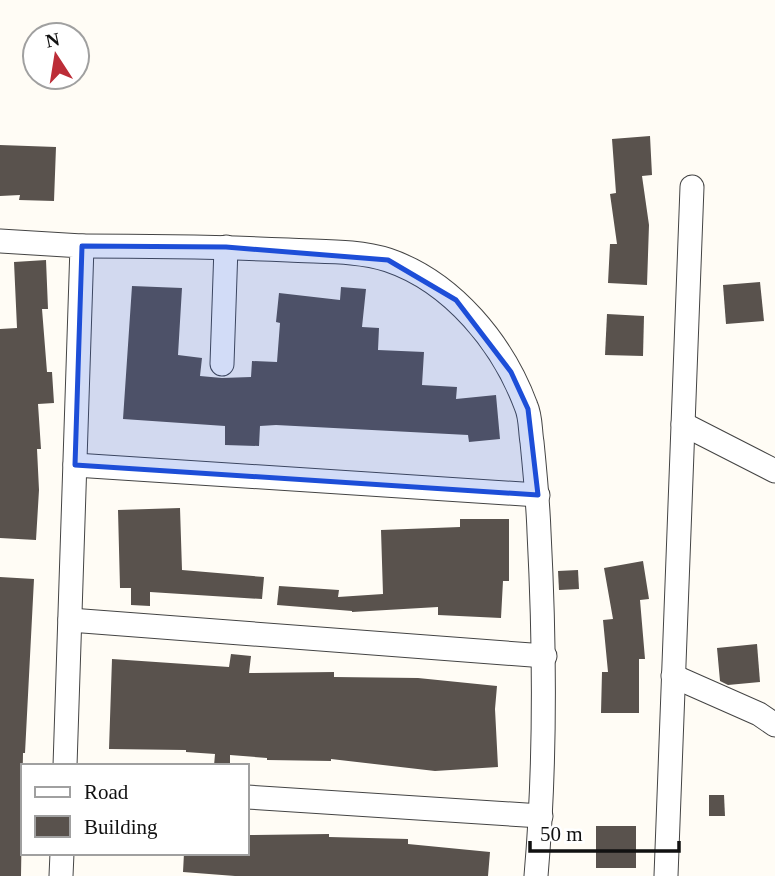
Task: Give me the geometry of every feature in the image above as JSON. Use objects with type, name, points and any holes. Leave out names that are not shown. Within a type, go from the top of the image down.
[{"type":"street","points":[[666,876],[692,187]]},
{"type":"street","points":[[0,241],[82,246],[226,247],[346,253],[388,260],[423,277],[456,300],[485,333],[511,372],[528,409],[538,495],[545,656],[541,816],[536,876]]},
{"type":"street","points":[[65,764],[82,246]]},
{"type":"street","points":[[222,364],[226,247]]},
{"type":"street","points":[[683,424],[775,471]]},
{"type":"street","points":[[75,465],[538,495]]},
{"type":"street","points":[[69,620],[545,656]]},
{"type":"street","points":[[673,676],[759,714],[775,725]]},
{"type":"street","points":[[248,797],[541,816]]},
{"type":"street","points":[[61,876],[62,855]]},
{"type":"highlighted area","points":[[82,246],[226,247],[388,260],[456,300],[511,372],[528,409],[538,495],[75,465]]},
{"type":"building","points":[[650,136],[652,175],[642,176],[649,225],[647,285],[608,283],[610,244],[617,244],[610,194],[616,193],[612,139]]},
{"type":"building","points":[[0,145],[56,147],[54,201],[19,200],[20,195],[0,196]]},
{"type":"building","points":[[46,260],[48,309],[42,309],[47,372],[52,372],[54,403],[38,404],[41,449],[37,449],[39,490],[36,540],[0,538],[0,329],[17,328],[14,262]]},
{"type":"building","points":[[760,282],[764,321],[726,324],[723,285]]},
{"type":"building","points":[[132,286],[182,288],[178,355],[202,358],[200,376],[222,378],[251,377],[252,361],[277,362],[280,323],[276,322],[279,293],[340,300],[341,287],[366,289],[362,327],[379,328],[378,350],[424,352],[422,385],[457,387],[456,399],[496,395],[500,439],[469,442],[468,435],[276,425],[260,426],[259,446],[225,445],[225,426],[123,419]]},
{"type":"building","points":[[607,314],[644,316],[643,356],[605,355]]},
{"type":"building","points":[[180,508],[182,570],[264,577],[262,599],[150,592],[150,606],[131,605],[131,588],[120,588],[118,510]]},
{"type":"building","points":[[460,519],[509,519],[509,581],[503,581],[501,618],[438,615],[438,607],[352,612],[277,605],[279,586],[339,590],[338,597],[383,594],[381,530],[460,527]]},
{"type":"building","points":[[643,561],[649,599],[640,600],[645,659],[639,659],[639,713],[601,713],[602,672],[608,672],[603,620],[613,619],[604,568]]},
{"type":"building","points":[[578,570],[579,589],[559,590],[558,571]]},
{"type":"building","points":[[0,577],[34,579],[25,753],[21,764],[21,876],[0,876]]},
{"type":"building","points":[[757,644],[760,682],[728,685],[720,681],[717,648]]},
{"type":"building","points":[[231,654],[251,656],[249,673],[334,672],[334,677],[418,678],[497,686],[495,709],[498,767],[435,771],[331,759],[267,760],[230,755],[230,764],[214,764],[215,754],[186,750],[109,749],[112,659],[229,667]]},
{"type":"building","points":[[709,795],[724,795],[725,816],[709,816]]},
{"type":"building","points":[[596,826],[636,826],[636,868],[596,868]]},
{"type":"building","points":[[329,834],[329,837],[408,839],[408,844],[490,852],[488,876],[235,876],[183,872],[184,855],[248,855],[248,835]]}]
